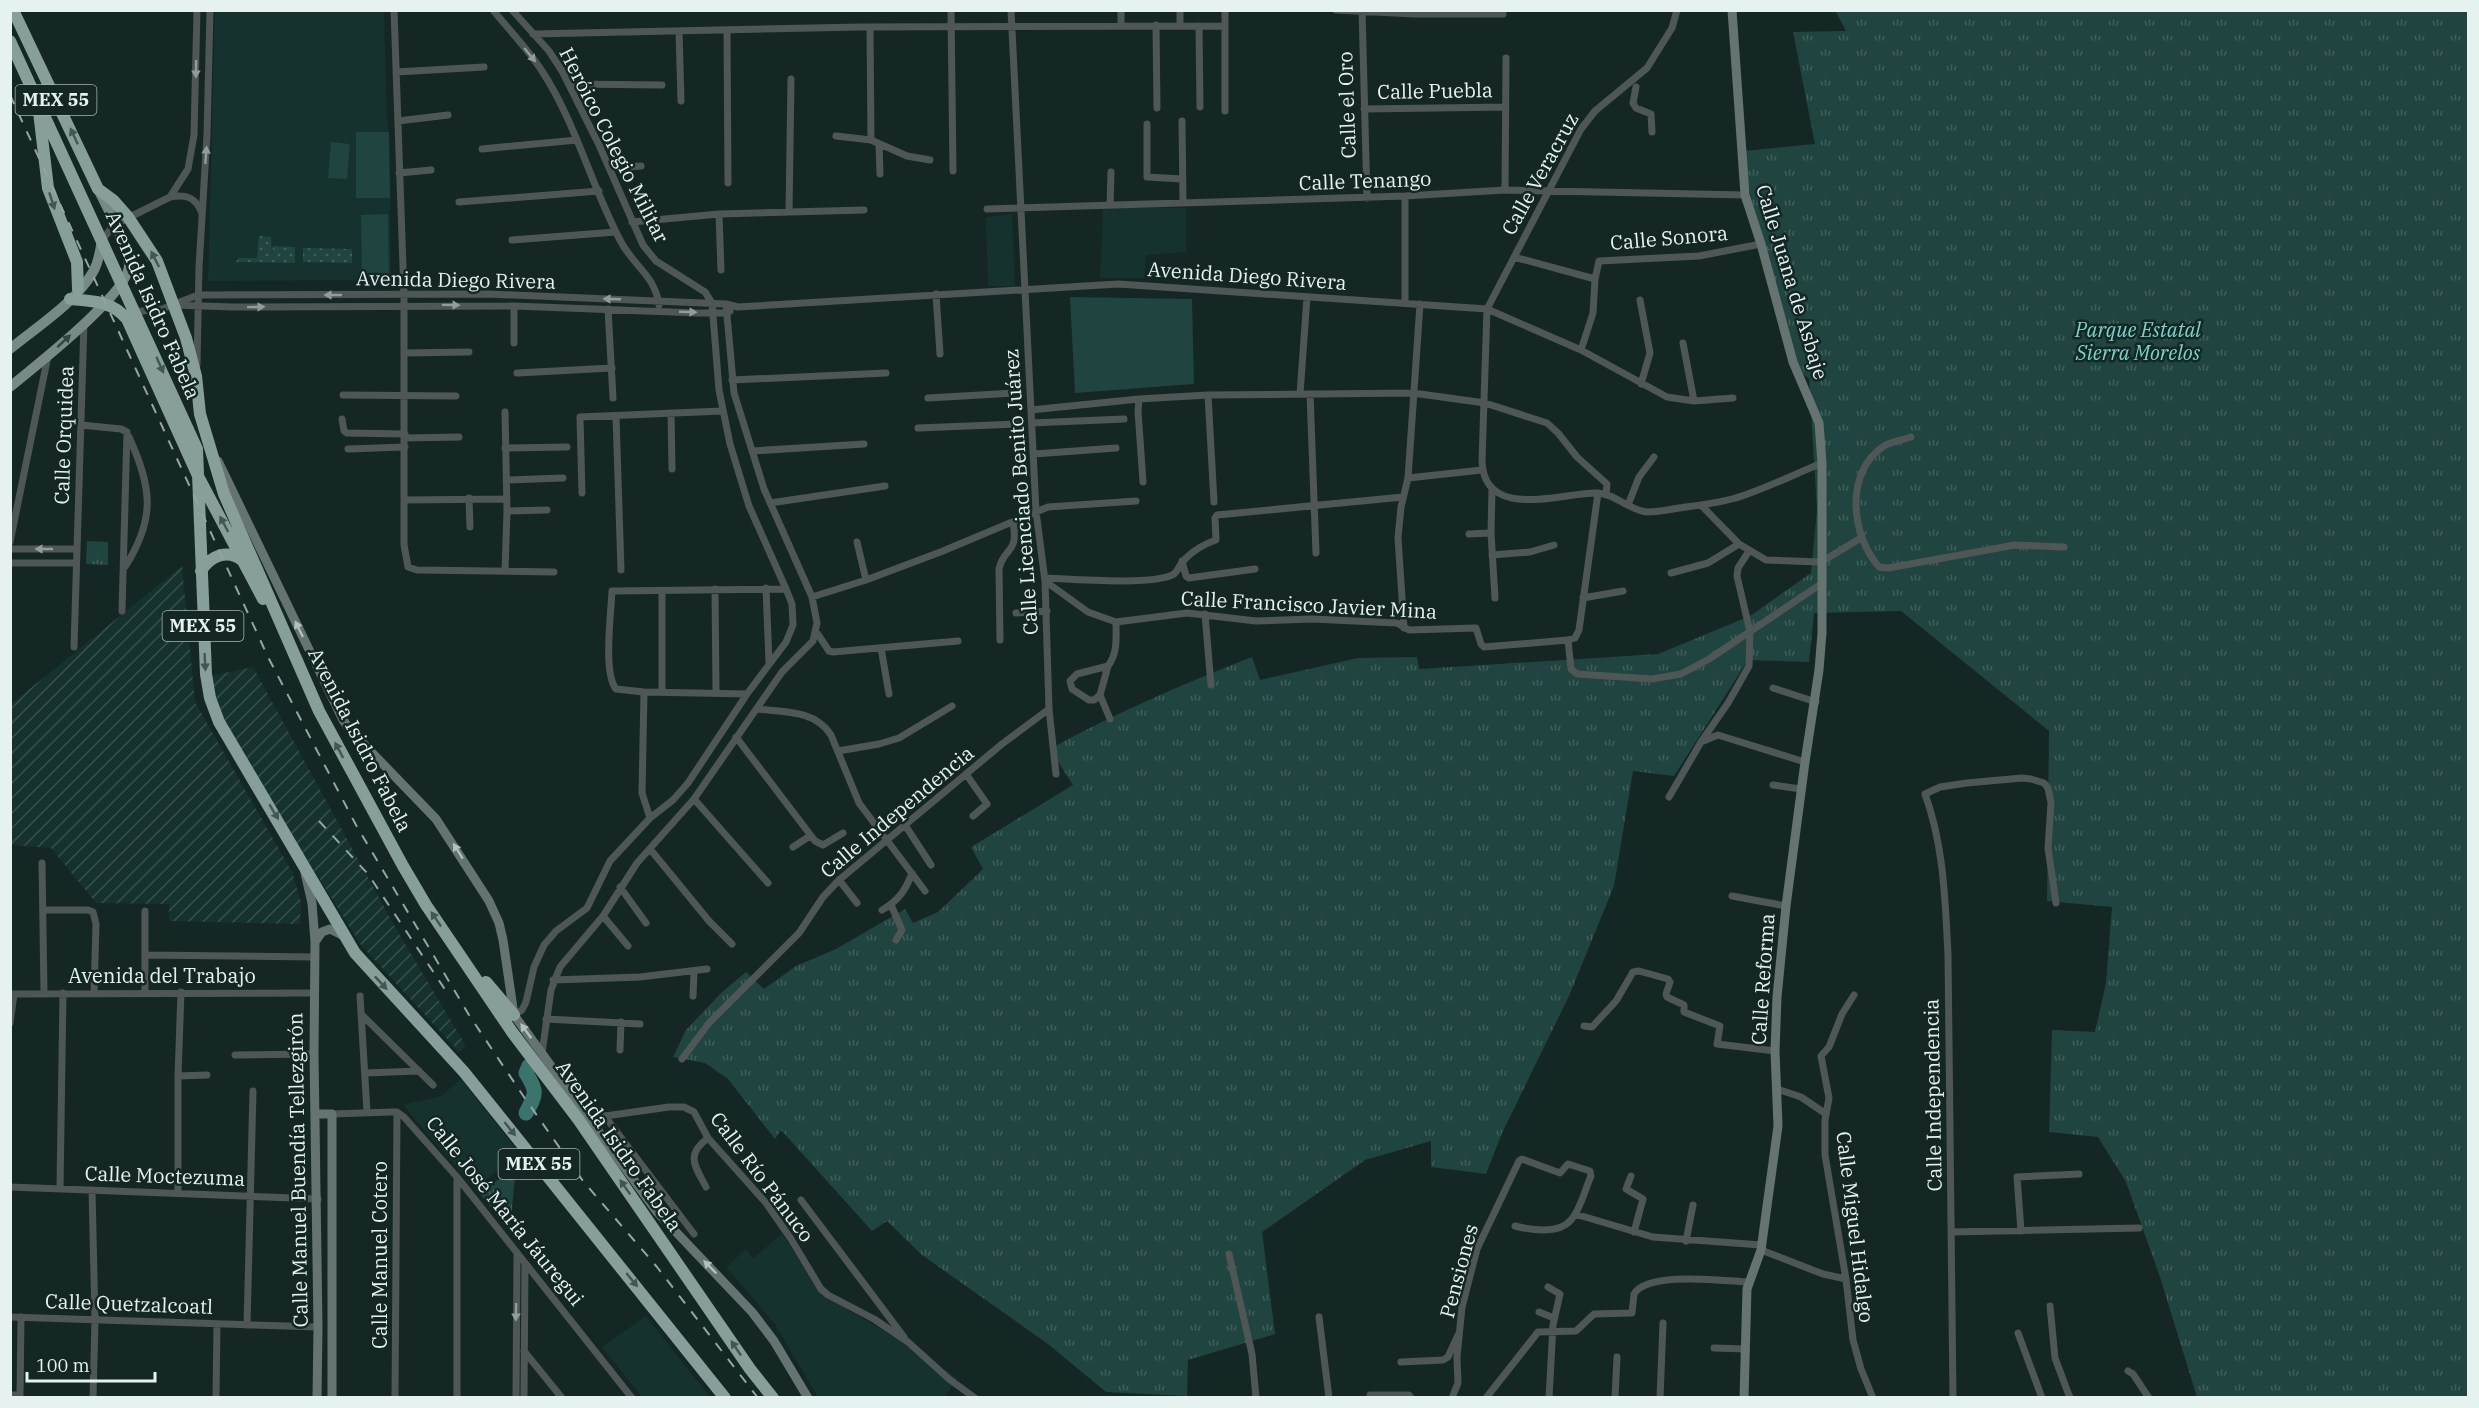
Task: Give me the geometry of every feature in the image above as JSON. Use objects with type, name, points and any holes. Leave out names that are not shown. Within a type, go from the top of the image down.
[{"type":"highway","name":"Avenida Isidro Fabela","points":[[13,10],[98,189],[113,200],[128,217],[157,261],[186,338],[196,376],[200,414],[225,494],[281,621],[299,669],[324,722],[426,905],[512,1032],[578,1119],[750,1369],[773,1398]]},
{"type":"highway","name":"Avenida Isidro Fabela","points":[[10,41],[123,283],[197,449],[206,674],[213,709],[232,746],[302,859],[345,937],[366,966],[464,1072],[725,1398]]},
{"type":"highway","points":[[38,102],[48,188],[77,262],[74,294],[106,303],[120,312],[131,328],[199,478],[299,669]]},
{"type":"highway","points":[[201,572],[208,561],[224,554],[235,555],[244,561]]},
{"type":"highway","points":[[470,967],[495,990],[514,1015]]},
{"type":"main road","name":"Calle Juana de Asbaje","points":[[1732,10],[1745,195],[1761,244],[1793,362],[1820,423],[1821,562]]},
{"type":"main road","name":"MEX 55","points":[[98,189],[128,258],[129,268],[123,283]]},
{"type":"main road","points":[[10,349],[74,294],[92,273],[99,257],[102,240]]},
{"type":"main road","points":[[10,387],[106,303],[123,283]]},
{"type":"main road","name":"MEX 55","points":[[209,441],[343,720],[436,819],[489,901],[499,923],[503,940],[514,1015]]},
{"type":"main road","name":"Calle Reforma","points":[[1744,1398],[1746,1297],[1748,1282],[1761,1248],[1776,1150],[1778,1126],[1775,1051],[1777,997],[1804,762],[1816,702],[1822,633],[1821,562]]},
{"type":"main road","name":"Calle Manuel Buendía Tellezgirón","points":[[302,859],[312,903],[315,942],[314,1054],[318,1199],[317,1398]]},
{"type":"main road","points":[[315,942],[322,932],[330,929],[338,931],[345,937]]},
{"type":"main road","name":"Avenida Isidro Fabela","points":[[514,1015],[591,1118],[657,1212],[752,1312],[790,1366],[808,1398]]},
{"type":"main road","name":"Calle José María Jáuregui","points":[[316,1114],[332,1114]]},
{"type":"main road","points":[[332,1114],[332,1398]]},
{"type":"street","points":[[170,196],[184,178],[192,155],[197,10]]},
{"type":"street","points":[[196,376],[210,10]]},
{"type":"street","points":[[394,10],[404,295],[404,511],[405,556],[408,567],[417,570],[554,572]]},
{"type":"street","name":"Heróico Colegio Militar","points":[[493,10],[541,69],[577,140],[616,232],[630,258],[654,283],[660,311]]},
{"type":"street","name":"Heróico Colegio Militar","points":[[512,10],[549,51],[568,84],[643,245],[656,261],[705,292],[712,303]]},
{"type":"street","points":[[951,10],[952,171]]},
{"type":"street","name":"Calle Licenciado Benito Juárez","points":[[1011,10],[1036,511],[1045,580],[1049,709],[1056,774]]},
{"type":"street","points":[[1121,10],[1121,25]]},
{"type":"street","points":[[1180,10],[1180,26]]},
{"type":"street","points":[[1225,10],[1225,111]]},
{"type":"street","points":[[1336,10],[1503,14]]},
{"type":"street","name":"Calle Veracruz","points":[[1487,309],[1548,190],[1588,119],[1639,77],[1655,59],[1672,28],[1677,10]]},
{"type":"street","name":"Calle el Oro","points":[[1362,11],[1366,198]]},
{"type":"street","points":[[1156,25],[1157,108]]},
{"type":"street","points":[[1199,26],[1200,107]]},
{"type":"street","points":[[533,34],[870,27],[1225,26]]},
{"type":"street","points":[[870,27],[871,140]]},
{"type":"street","points":[[727,30],[728,183]]},
{"type":"street","points":[[679,31],[681,101]]},
{"type":"street","name":"Calle Puebla","points":[[1505,190],[1506,58]]},
{"type":"street","points":[[396,72],[484,67]]},
{"type":"street","points":[[789,212],[791,79]]},
{"type":"street","points":[[568,84],[662,86]]},
{"type":"street","points":[[1636,87],[1633,103],[1636,108],[1651,114],[1652,132]]},
{"type":"street","name":"Calle Puebla","points":[[1364,109],[1506,107]]},
{"type":"street","points":[[398,121],[448,115]]},
{"type":"street","points":[[1182,121],[1183,203]]},
{"type":"street","points":[[1147,124],[1148,177],[1182,179]]},
{"type":"street","points":[[836,136],[871,140],[906,156],[930,160]]},
{"type":"street","points":[[482,149],[577,140]]},
{"type":"street","points":[[879,144],[880,174]]},
{"type":"street","points":[[609,168],[641,166]]},
{"type":"street","points":[[399,173],[431,170]]},
{"type":"street","points":[[1110,205],[1111,172]]},
{"type":"street","name":"Calle Tenango","points":[[987,209],[1366,198],[1505,190],[1745,195]]},
{"type":"street","points":[[459,202],[599,191]]},
{"type":"street","points":[[102,240],[114,225],[170,196],[189,197],[197,203],[202,214]]},
{"type":"street","points":[[1405,196],[1405,303]]},
{"type":"street","points":[[632,222],[720,214],[864,210]]},
{"type":"street","points":[[720,214],[721,270]]},
{"type":"street","points":[[512,240],[616,232]]},
{"type":"street","name":"Calle Sonora","points":[[1581,350],[1593,313],[1595,279],[1598,263],[1602,260],[1699,256],[1761,244]]},
{"type":"street","points":[[1514,257],[1595,279]]},
{"type":"street","name":"Avenida Diego Rivera","points":[[93,314],[162,309],[198,295],[489,294],[712,303],[738,307],[1119,284],[1487,309],[1581,350],[1667,397],[1694,401],[1733,398]]},
{"type":"street","points":[[936,294],[940,354]]},
{"type":"street","points":[[232,295],[232,307]]},
{"type":"street","points":[[573,307],[574,297]]},
{"type":"street","points":[[1300,394],[1307,297]]},
{"type":"street","points":[[1640,300],[1650,353],[1641,384]]},
{"type":"street","points":[[514,1015],[522,1010],[526,1002],[534,967],[544,945],[556,931],[586,908],[610,861],[650,818],[673,800],[688,783],[769,662],[786,642],[793,625],[792,604],[749,506],[722,411],[712,303]]},
{"type":"street","name":"Avenida Diego Rivera","points":[[174,304],[197,307],[514,306],[713,313],[727,313],[738,307]]},
{"type":"street","points":[[726,304],[732,380],[752,451],[770,503],[812,597],[816,612],[817,633],[829,651],[957,641]]},
{"type":"street","points":[[1404,628],[1398,538],[1403,497],[1408,478],[1420,304]]},
{"type":"street","points":[[514,306],[514,343]]},
{"type":"street","points":[[608,309],[613,398]]},
{"type":"street","points":[[1487,309],[1482,470],[1492,489],[1500,495],[1532,500],[1602,494],[1639,510],[1651,512],[1701,505],[1741,496],[1822,464]]},
{"type":"street","name":"Calle Orquidea","points":[[74,647],[84,322]]},
{"type":"street","points":[[1683,343],[1694,401]]},
{"type":"street","points":[[404,353],[469,352]]},
{"type":"street","points":[[10,542],[48,356]]},
{"type":"street","points":[[517,373],[612,368]]},
{"type":"street","points":[[732,380],[886,373]]},
{"type":"street","points":[[928,398],[1015,393]]},
{"type":"street","points":[[1031,410],[1139,399],[1208,395],[1413,393],[1485,403],[1530,417],[1554,428],[1577,457],[1607,484],[1602,494],[1578,635],[1568,640],[1570,669],[1577,674],[1601,677],[1665,678],[1694,669],[1821,584]]},
{"type":"street","points":[[1310,394],[1316,553]]},
{"type":"street","points":[[343,395],[456,396]]},
{"type":"street","points":[[1208,395],[1214,502]]},
{"type":"street","points":[[1139,399],[1143,482]]},
{"type":"street","points":[[582,493],[580,417],[722,411]]},
{"type":"street","points":[[505,412],[507,499],[505,571]]},
{"type":"street","points":[[671,413],[672,469]]},
{"type":"street","points":[[616,416],[621,570]]},
{"type":"street","points":[[342,419],[346,433],[459,437]]},
{"type":"street","points":[[1032,423],[1124,419]]},
{"type":"street","points":[[918,428],[1019,424]]},
{"type":"street","points":[[81,426],[121,429],[127,432],[144,472],[147,515],[140,544],[124,569]]},
{"type":"street","points":[[122,610],[127,432]]},
{"type":"street","points":[[1911,437],[1887,444],[1870,459],[1863,470],[1857,490],[1856,518],[1861,538],[1876,564],[1883,568],[2015,545],[2064,547]]},
{"type":"street","points":[[752,451],[864,444]]},
{"type":"street","points":[[348,449],[405,447]]},
{"type":"street","points":[[505,448],[567,447]]},
{"type":"street","points":[[1034,454],[1116,448]]},
{"type":"street","points":[[1628,505],[1639,477],[1654,457]]},
{"type":"street","points":[[1408,478],[1482,470]]},
{"type":"street","points":[[506,480],[563,478]]},
{"type":"street","points":[[770,503],[885,486]]},
{"type":"street","points":[[1492,489],[1491,533],[1495,598]]},
{"type":"street","points":[[1045,580],[1153,578],[1173,574],[1182,561],[1201,546],[1216,540],[1215,518],[1217,515],[1403,497]]},
{"type":"street","points":[[469,498],[470,527]]},
{"type":"street","points":[[404,500],[507,499]]},
{"type":"street","points":[[812,597],[866,580],[1036,511],[1058,505],[1136,501]]},
{"type":"street","points":[[1701,505],[1739,544],[1766,560],[1821,562],[1861,538]]},
{"type":"street","points":[[507,511],[547,510]]},
{"type":"street","points":[[1000,640],[999,569],[1002,560],[1015,541],[1013,522]]},
{"type":"street","points":[[1469,534],[1491,533]]},
{"type":"street","points":[[857,542],[866,580]]},
{"type":"street","points":[[1492,555],[1530,552],[1554,544]]},
{"type":"street","points":[[1671,573],[1708,563],[1739,544]]},
{"type":"street","points":[[10,549],[77,549]]},
{"type":"street","points":[[1670,797],[1701,742],[1744,677],[1751,657],[1749,632],[1737,576],[1738,568],[1749,551]]},
{"type":"street","points":[[1182,561],[1186,576],[1189,578],[1255,569]]},
{"type":"street","points":[[10,563],[76,563]]},
{"type":"street","name":"Calle Francisco Javier Mina","points":[[1045,580],[1088,612],[1116,622],[1174,614],[1205,614],[1256,621],[1312,619],[1397,623],[1404,628],[1476,628],[1484,647],[1568,640]]},
{"type":"street","points":[[766,588],[769,662]]},
{"type":"street","points":[[715,589],[716,692]]},
{"type":"street","points":[[747,694],[644,692],[616,689],[612,684],[610,668],[612,591],[786,589]]},
{"type":"street","points":[[662,591],[662,692]]},
{"type":"street","points":[[1583,598],[1623,591]]},
{"type":"street","points":[[1016,613],[1047,610]]},
{"type":"street","points":[[1205,614],[1211,685]]},
{"type":"street","points":[[1108,666],[1077,674],[1070,681],[1072,689],[1083,698],[1094,700],[1100,695],[1108,666],[1114,656],[1116,622]]},
{"type":"street","points":[[542,1053],[553,980],[560,967],[603,916],[637,863],[694,799],[782,672],[808,648],[817,633]]},
{"type":"street","points":[[881,648],[889,694]]},
{"type":"street","points":[[1773,688],[1816,702]]},
{"type":"street","points":[[644,692],[642,793],[650,818]]},
{"type":"street","points":[[1100,695],[1110,718]]},
{"type":"street","points":[[838,751],[899,738],[952,706]]},
{"type":"street","points":[[757,709],[798,713],[825,725],[859,803],[925,891]]},
{"type":"street","name":"Calle Independencia","points":[[682,1059],[709,1023],[800,933],[824,897],[839,880],[966,774],[1049,709]]},
{"type":"street","points":[[1701,742],[1718,735],[1804,762]]},
{"type":"street","points":[[736,737],[810,836],[819,844],[828,843],[843,833]]},
{"type":"street","points":[[966,774],[987,804],[973,816]]},
{"type":"street","name":"Calle Independencia","points":[[1953,1398],[1948,954],[1938,835],[1925,794],[1940,787],[1967,783],[2031,778],[2044,783],[2048,788],[2051,803],[2048,848],[2056,903]]},
{"type":"street","points":[[1773,785],[1801,789]]},
{"type":"street","points":[[694,799],[768,883]]},
{"type":"street","points":[[905,825],[931,865]]},
{"type":"street","points":[[794,847],[810,836]]},
{"type":"street","points":[[650,849],[709,921],[732,944]]},
{"type":"street","points":[[42,863],[44,993]]},
{"type":"street","points":[[882,910],[891,905],[904,892],[912,873]]},
{"type":"street","points":[[839,880],[857,903]]},
{"type":"street","points":[[620,887],[646,923]]},
{"type":"street","points":[[1732,896],[1786,906]]},
{"type":"street","points":[[891,905],[901,926],[901,933],[896,940]]},
{"type":"street","points":[[43,910],[93,912],[96,924],[94,993]]},
{"type":"street","points":[[145,911],[145,992]]},
{"type":"street","points":[[603,916],[628,946]]},
{"type":"street","points":[[145,955],[315,957]]},
{"type":"street","points":[[553,980],[639,976],[706,969]]},
{"type":"street","points":[[1584,1026],[1589,1028],[1616,1001],[1635,971],[1670,980],[1667,997],[1684,1005],[1684,1012],[1720,1026],[1716,1042],[1718,1045],[1775,1051]]},
{"type":"street","points":[[693,996],[694,972]]},
{"type":"street","points":[[178,1193],[181,992]]},
{"type":"street","points":[[60,1189],[63,993]]},
{"type":"street","name":"Avenida del Trabajo","points":[[12,994],[314,993]]},
{"type":"street","points":[[10,1023],[12,994]]},
{"type":"street","points":[[1823,1113],[1829,1098],[1821,1056],[1829,1047],[1842,1014],[1854,994]]},
{"type":"street","points":[[360,996],[367,1112]]},
{"type":"street","points":[[362,1015],[433,1085]]},
{"type":"street","points":[[546,1019],[640,1024]]},
{"type":"street","points":[[620,1050],[621,1022]]},
{"type":"street","points":[[235,1055],[314,1054]]},
{"type":"street","points":[[365,1073],[419,1071]]},
{"type":"street","points":[[178,1076],[207,1075]]},
{"type":"street","name":"Calle Miguel Hidalgo","points":[[1777,1089],[1801,1097],[1823,1113],[1825,1155],[1856,1355],[1873,1398]]},
{"type":"street","points":[[247,1325],[253,1091]]},
{"type":"street","name":"Calle Río Pánuco","points":[[591,1118],[684,1107],[694,1113],[708,1137],[766,1203],[791,1239],[820,1289],[874,1319],[908,1342],[968,1395],[975,1398]]},
{"type":"street","name":"Calle José María Jáuregui","points":[[332,1114],[397,1112],[413,1125],[632,1398]]},
{"type":"street","name":"Calle Manuel Cotero","points":[[395,1398],[397,1112]]},
{"type":"street","points":[[604,1115],[694,1234]]},
{"type":"street","points":[[706,1187],[693,1159],[697,1146],[708,1137]]},
{"type":"street","name":"Pensiones","points":[[1452,1398],[1458,1383],[1457,1357],[1462,1306],[1481,1238],[1520,1160],[1560,1173],[1568,1164],[1590,1171],[1591,1176],[1575,1214]]},
{"type":"street","points":[[2021,1231],[2017,1177],[2079,1174]]},
{"type":"street","points":[[1631,1176],[1626,1189],[1643,1199],[1634,1232]]},
{"type":"street","points":[[456,1177],[457,1398]]},
{"type":"street","name":"Calle Moctezuma","points":[[10,1187],[318,1199]]},
{"type":"street","points":[[92,1190],[95,1320],[93,1398]]},
{"type":"street","points":[[801,1200],[908,1342]]},
{"type":"street","points":[[1686,1241],[1693,1205]]},
{"type":"street","points":[[1515,1226],[1535,1230],[1557,1228],[1566,1224],[1575,1214],[1634,1232],[1686,1241],[1761,1248],[1823,1274],[1846,1279]]},
{"type":"street","points":[[1951,1232],[2139,1228]]},
{"type":"street","points":[[516,1398],[517,1254]]},
{"type":"street","points":[[1229,1254],[1252,1354],[1256,1398]]},
{"type":"street","points":[[524,1398],[525,1263]]},
{"type":"street","points":[[1486,1398],[1535,1335],[1542,1331],[1576,1330],[1594,1314],[1632,1313],[1634,1294],[1644,1285],[1674,1280],[1748,1282]]},
{"type":"street","points":[[1548,1287],[1560,1294],[1554,1318],[1550,1398]]},
{"type":"street","points":[[2050,1306],[2055,1358],[2070,1398]]},
{"type":"street","points":[[1539,1312],[1554,1318]]},
{"type":"street","name":"Calle Quetzalcoatl","points":[[10,1317],[318,1327]]},
{"type":"street","points":[[10,1395],[20,1396],[21,1317]]},
{"type":"street","points":[[1319,1317],[1329,1398]]},
{"type":"street","points":[[1660,1398],[1663,1323]]},
{"type":"street","points":[[216,1398],[217,1324]]},
{"type":"street","points":[[1401,1362],[1443,1360],[1448,1357],[1460,1330]]},
{"type":"street","points":[[2018,1333],[2042,1398]]},
{"type":"street","points":[[1714,1348],[1746,1349]]},
{"type":"street","points":[[524,1351],[562,1398]]},
{"type":"street","points":[[1615,1398],[1617,1357]]},
{"type":"street","points":[[2128,1371],[2133,1374],[2149,1398]]},
{"type":"street","points":[[1370,1395],[1409,1395],[1411,1398]]},
{"type":"shaded area","points":[[215,11],[384,11],[389,132],[391,280],[208,281]]},
{"type":"shaded area","points":[[1103,208],[1186,208],[1186,252],[1146,255],[1144,278],[1100,278]]},
{"type":"shaded area","points":[[1012,214],[1015,286],[988,286],[986,217]]},
{"type":"shaded area","points":[[182,566],[195,702],[292,872],[301,902],[300,924],[169,921],[169,904],[96,903],[51,848],[11,845],[11,704]]},
{"type":"shaded area","points":[[253,667],[395,927],[466,1046],[459,1052],[361,945],[218,717],[210,676]]},
{"type":"shaded area","points":[[461,1079],[519,1153],[475,1189],[403,1105],[441,1096]]},
{"type":"shaded area","points":[[782,1234],[822,1295],[883,1330],[957,1378],[945,1397],[818,1397],[774,1323],[726,1267],[746,1249],[753,1258]]},
{"type":"shaded area","points":[[646,1316],[710,1397],[642,1397],[602,1347]]},
{"type":"green space","name":"Parque Estatal Sierra Morelos","points":[[1835,10],[2468,11],[2468,1397],[2197,1397],[2160,1277],[2126,1182],[2098,1137],[2049,1132],[2052,1030],[2095,1032],[2106,983],[2112,907],[2047,901],[2049,731],[1901,611],[1814,613],[1809,662],[1748,660],[1674,776],[1633,771],[1614,886],[1569,996],[1502,1133],[1486,1174],[1431,1167],[1431,1141],[1365,1160],[1262,1232],[1275,1334],[1188,1360],[1187,1396],[1106,1392],[1048,1344],[922,1255],[887,1221],[872,1231],[781,1130],[775,1139],[728,1079],[705,1063],[673,1057],[686,1030],[721,993],[746,972],[764,989],[796,966],[836,949],[905,909],[913,923],[938,912],[983,869],[971,847],[1073,785],[1050,749],[1099,723],[1175,688],[1252,657],[1260,680],[1358,658],[1417,657],[1419,669],[1658,654],[1750,616],[1811,573],[1817,510],[1809,378],[1796,370],[1754,217],[1743,151],[1815,144],[1793,32],[1846,31]]},
{"type":"green space","points":[[356,132],[389,132],[390,198],[356,198]]},
{"type":"green space","points":[[331,142],[350,144],[347,179],[328,178]]},
{"type":"green space","points":[[388,214],[389,276],[362,277],[361,215]]},
{"type":"green space","points":[[259,236],[271,237],[272,255],[273,246],[295,247],[295,263],[236,262],[239,258],[257,258]]},
{"type":"green space","points":[[303,248],[352,249],[352,263],[303,262]]},
{"type":"green space","points":[[1070,297],[1192,299],[1194,384],[1075,393]]},
{"type":"green space","points":[[87,541],[108,542],[108,565],[86,564]]},
{"type":"green space","points":[[516,1165],[510,1231],[480,1194]]},
{"type":"waterway","points":[[526,1113],[534,1093],[526,1073],[529,1066]]},
{"type":"railway","points":[[10,95],[268,657],[356,825],[469,1015],[524,1097],[583,1181],[657,1267],[758,1398]]},
{"type":"railway","points":[[319,821],[368,874],[448,994]]}]
